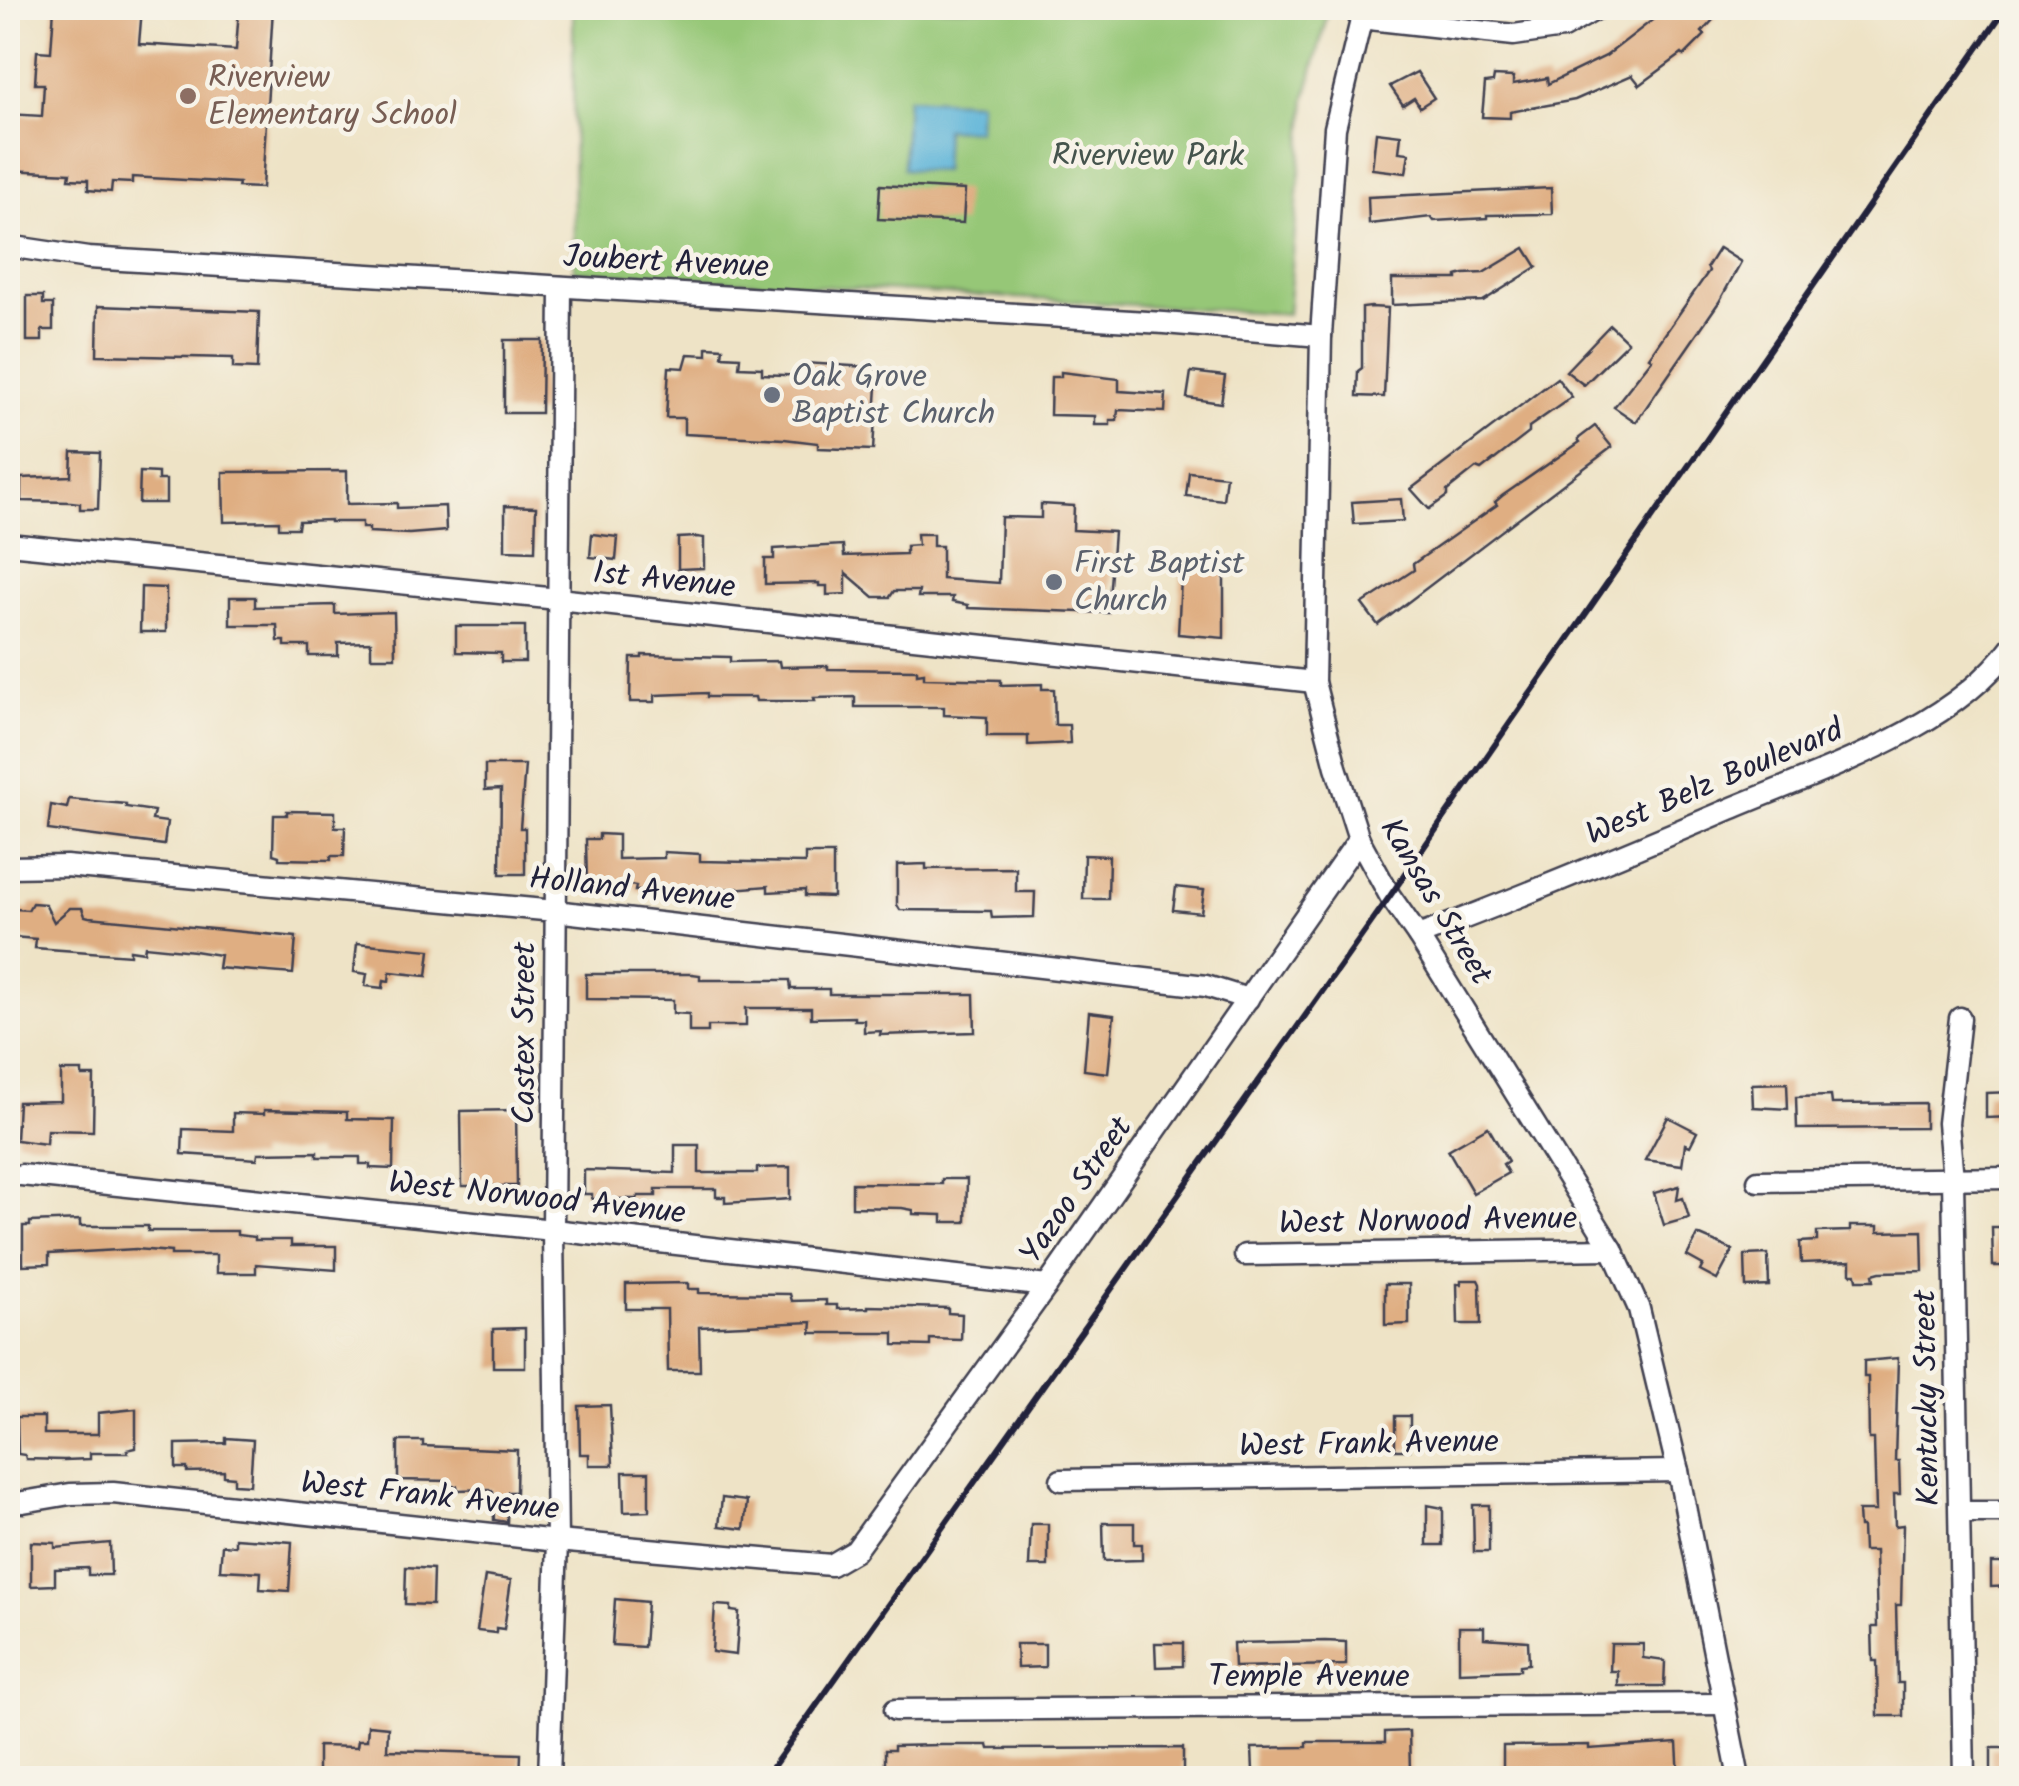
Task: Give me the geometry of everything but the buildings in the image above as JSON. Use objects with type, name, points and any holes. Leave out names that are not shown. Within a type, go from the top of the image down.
[{"type":"street","points":[[1362,13],[1514,34],[1563,28],[1598,8]]},
{"type":"street","name":"Kansas Street","points":[[1362,13],[1335,128],[1321,336],[1314,682],[1359,840],[1390,896],[1612,1249],[1639,1309],[1678,1472],[1739,1778]]},
{"type":"street","name":"Joubert Avenue","points":[[8,246],[88,258],[1321,336]]},
{"type":"street","name":"Castex Street","points":[[550,1778],[557,1540],[553,1230],[561,288]]},
{"type":"street","name":"1st Avenue","points":[[8,544],[558,599],[1314,682]]},
{"type":"street","name":"West Belz Boulevard","points":[[1418,936],[1547,888],[1906,734],[1994,671],[2012,646]]},
{"type":"street","name":"Yazoo Street","points":[[831,1564],[855,1551],[1047,1286],[1359,840]]},
{"type":"street","name":"Holland Avenue","points":[[8,868],[66,866],[556,911],[1206,986],[1248,999]]},
{"type":"street","name":"Kentucky Street","points":[[1960,1018],[1948,1123],[1953,1179],[1964,1778]]},
{"type":"street","name":"West Norwood Avenue","points":[[21,1176],[553,1230],[1047,1286]]},
{"type":"street","points":[[1758,1182],[2012,1178]]},
{"type":"street","name":"West Norwood Avenue","points":[[1245,1256],[1612,1249]]},
{"type":"street","name":"West Frank Avenue","points":[[1061,1480],[1678,1472]]},
{"type":"street","name":"West Frank Avenue","points":[[24,1502],[70,1494],[114,1493],[557,1540],[831,1564]]},
{"type":"street","points":[[1960,1512],[2012,1512]]},
{"type":"street","name":"Temple Avenue","points":[[895,1710],[1724,1704]]},
{"type":"green space","name":"Riverview Park","points":[[573,8],[1329,8],[1306,98],[1288,314],[574,272]]},
{"type":"water","points":[[907,98],[979,102],[978,130],[945,129],[943,171],[903,169]]},
{"type":"railway","points":[[765,1778],[1390,896],[2006,8]]},
{"type":"place","name":"Riverview Elementary School","points":[[188,96]]},
{"type":"place","name":"Oak Grove Baptist Church","points":[[772,395]]},
{"type":"place","name":"First Baptist Church","points":[[1054,582]]}]
